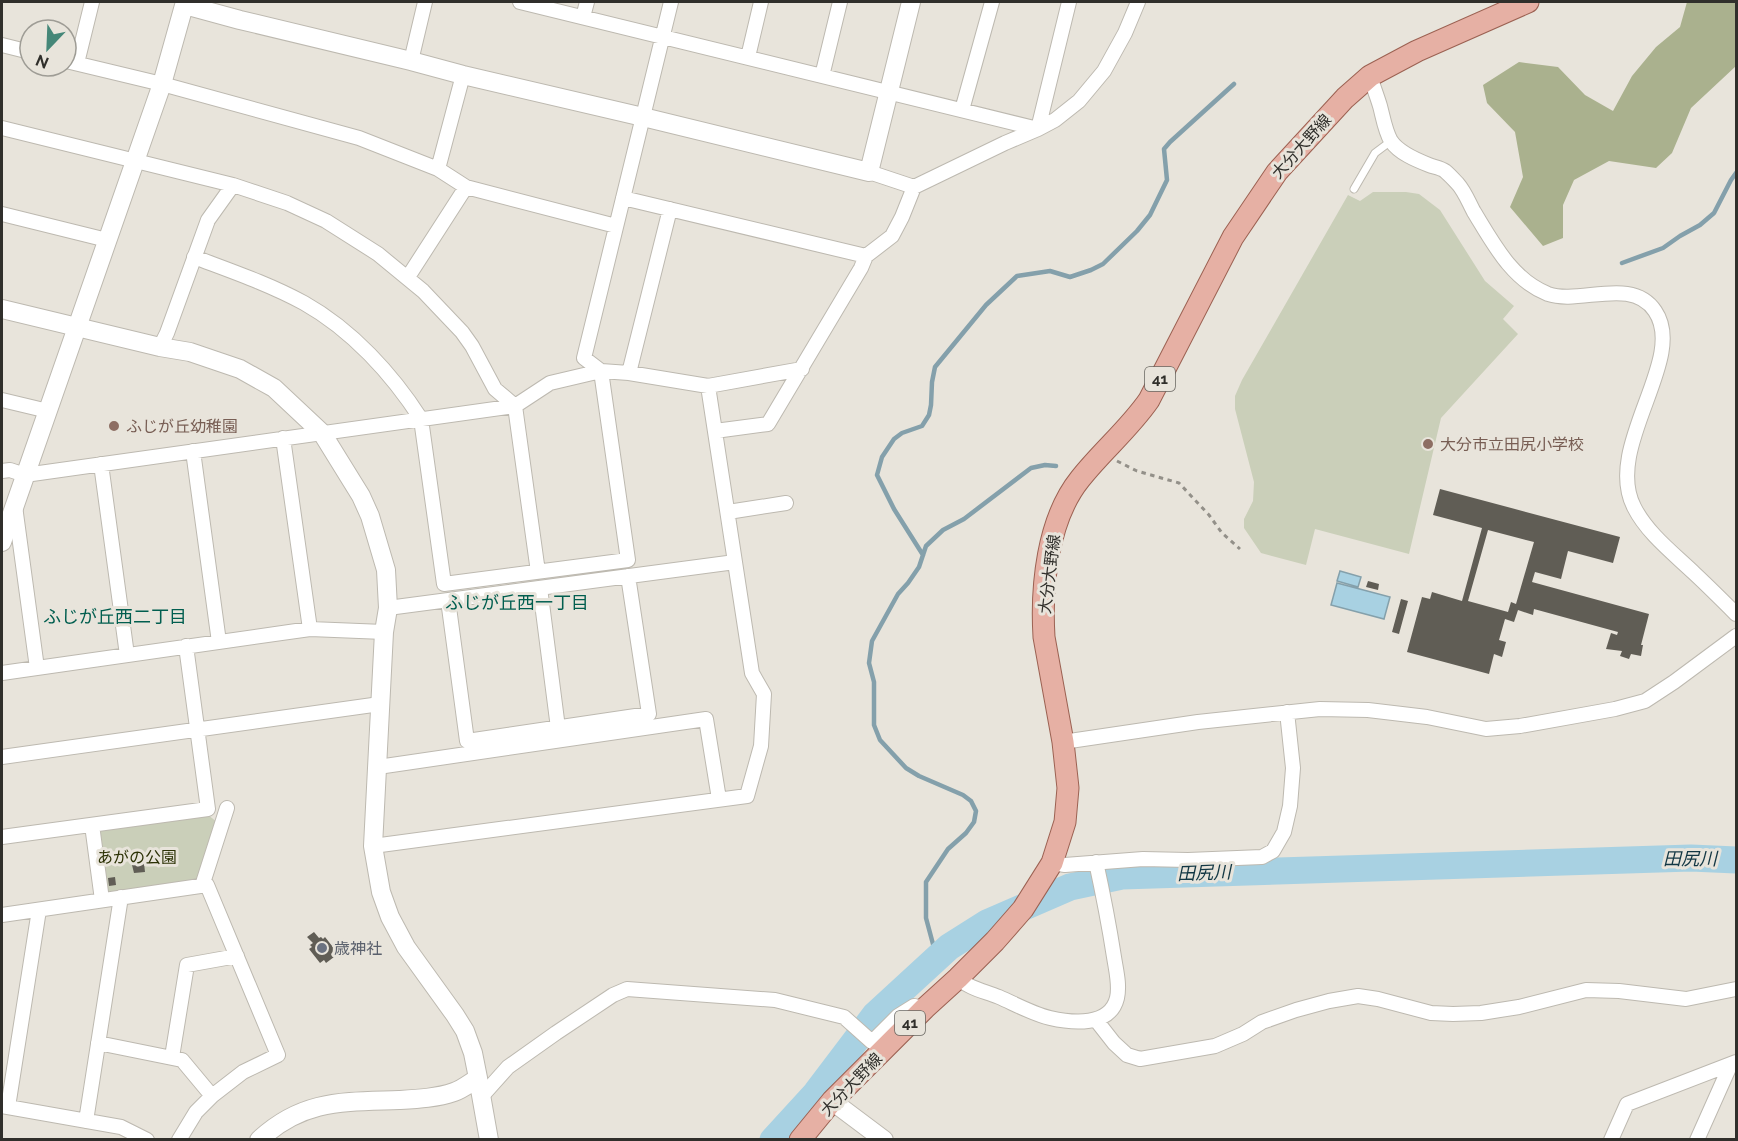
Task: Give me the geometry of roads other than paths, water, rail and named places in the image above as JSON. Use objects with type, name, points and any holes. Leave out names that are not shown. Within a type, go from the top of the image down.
[{"type":"main road","name":"大分大野線","points":[[800,1140],[832,1101],[958,978],[1023,909],[1052,863],[1065,822],[1068,788],[1063,742],[1044,637],[1043,608],[1053,535],[1063,507],[1080,479],[1137,418],[1149,400],[1233,237],[1265,187],[1292,154],[1345,98],[1370,76],[1417,51],[1528,2]]},
{"type":"street","points":[[78,44],[92,2]]},
{"type":"street","points":[[411,61],[425,2]]},
{"type":"street","points":[[520,2],[1038,129]]},
{"type":"street","points":[[583,17],[587,2]]},
{"type":"street","points":[[194,257],[284,293],[307,305],[338,327],[373,358],[411,403],[421,419],[444,584],[628,560],[601,371],[584,358],[671,2]]},
{"type":"street","points":[[748,57],[761,2]]},
{"type":"street","points":[[822,76],[840,2]]},
{"type":"street","points":[[869,172],[911,2]]},
{"type":"street","points":[[962,110],[992,2]]},
{"type":"street","points":[[1038,129],[1070,2]]},
{"type":"street","points":[[715,431],[768,424],[866,256],[892,236],[914,187],[1005,142],[1038,129],[1055,120],[1079,101],[1104,71],[1125,33],[1138,2]]},
{"type":"street","points":[[2,542],[162,84],[185,3],[463,75],[869,172],[914,187]]},
{"type":"street","points":[[2,45],[18,49]]},
{"type":"street","points":[[78,63],[359,138],[438,170],[466,187],[616,226]]},
{"type":"street","points":[[438,170],[463,75]]},
{"type":"street","points":[[1370,76],[1391,141],[1405,153],[1444,171],[1460,187],[1490,238],[1510,267],[1526,283],[1550,294],[1568,296],[1623,293],[1641,297],[1655,310],[1662,327],[1659,366],[1633,437],[1627,464],[1627,485],[1634,506],[1647,526],[1737,614]]},
{"type":"street","points":[[2,128],[233,185],[287,203],[326,221],[378,254],[408,278],[462,332],[495,389],[515,406],[538,572]]},
{"type":"street","points":[[160,347],[208,220],[233,185]]},
{"type":"street","points":[[408,278],[466,187]]},
{"type":"street","points":[[622,198],[866,256]]},
{"type":"street","points":[[629,373],[670,209]]},
{"type":"street","points":[[2,214],[107,240]]},
{"type":"street","points":[[2,309],[160,347],[190,352],[240,369],[274,388],[322,433],[361,496],[370,516],[386,570],[388,608],[384,632],[373,846],[381,892],[390,917],[406,948],[456,1015],[465,1031],[473,1053],[489,1140]]},
{"type":"street","points":[[2,471],[10,470],[25,475],[515,406],[550,383],[601,371],[629,373],[708,386],[802,369]]},
{"type":"street","points":[[373,846],[747,796],[761,746],[764,694],[752,673],[708,386]]},
{"type":"street","points":[[2,400],[48,411]]},
{"type":"street","points":[[283,438],[310,629]]},
{"type":"street","points":[[193,451],[219,642]]},
{"type":"street","points":[[101,464],[127,655]]},
{"type":"street","points":[[728,512],[786,503]]},
{"type":"street","points":[[15,504],[37,668]]},
{"type":"street","points":[[388,608],[735,562]]},
{"type":"street","points":[[448,600],[467,741],[649,714],[628,576]]},
{"type":"street","points":[[540,588],[558,728]]},
{"type":"street","points":[[2,673],[310,629],[384,632]]},
{"type":"street","points":[[1063,742],[1198,722],[1320,709],[1368,710],[1427,717],[1486,729],[1520,726],[1615,709],[1645,701],[1737,636]]},
{"type":"street","points":[[2,837],[208,809],[186,646]]},
{"type":"street","points":[[2,757],[380,704]]},
{"type":"street","points":[[1052,863],[1065,865],[1143,859],[1262,857],[1274,851],[1284,832],[1290,806],[1293,768],[1287,712]]},
{"type":"street","points":[[378,767],[706,720],[719,799]]},
{"type":"street","points":[[202,886],[227,808]]},
{"type":"street","points":[[92,825],[102,900]]},
{"type":"street","points":[[958,978],[967,986],[991,993],[1048,1018],[1076,1021],[1096,1020],[1108,1013],[1117,1000],[1118,986],[1096,862]]},
{"type":"street","points":[[2,915],[207,885],[278,1055],[243,1072],[212,1096],[196,1112],[179,1140]]},
{"type":"street","points":[[86,1121],[121,897]]},
{"type":"street","points":[[39,909],[5,1107],[121,1127],[147,1140]]},
{"type":"street","points":[[172,1057],[187,965],[237,957]]},
{"type":"street","points":[[259,1140],[272,1128],[290,1117],[337,1102],[417,1099],[480,1087],[534,1047],[627,989],[775,1000],[847,1019],[872,1042],[898,1016],[914,1006],[925,1008]]},
{"type":"street","points":[[1096,1020],[1127,1055],[1140,1059],[1215,1046],[1262,1022],[1329,1001],[1358,996],[1431,1013],[1453,1014],[1481,1013],[1519,1007],[1586,990],[1619,991],[1686,999],[1737,989]]},
{"type":"street","points":[[98,1043],[182,1060],[212,1096]]},
{"type":"street","points":[[1611,1140],[1627,1104],[1733,1064]]},
{"type":"street","points":[[1697,1140],[1733,1064]]},
{"type":"street","points":[[832,1101],[884,1140]]},
{"type":"lane","points":[[1354,189],[1375,153],[1391,141]]},
{"type":"water","points":[[1340,571],[1361,577],[1358,587],[1337,581]]},
{"type":"water","points":[[1337,583],[1390,597],[1384,619],[1331,605]]},
{"type":"waterway","points":[[923,555],[894,509],[877,475],[882,457],[894,439],[902,433],[922,426],[929,415],[935,367],[986,305],[1017,276],[1050,271],[1070,277],[1103,264],[1150,215],[1167,180],[1164,149],[1234,84]]},
{"type":"waterway","points":[[1622,263],[1663,248],[1700,225],[1714,213],[1736,173]]},
{"type":"waterway","points":[[937,959],[926,918],[926,882],[948,849],[966,833],[974,822],[976,811],[971,801],[963,795],[906,768],[880,740],[874,725],[874,682],[869,663],[872,641],[898,594],[919,567],[926,546],[943,530],[964,519],[1031,468],[1045,465],[1056,466]]},
{"type":"waterway","name":"田尻川","points":[[773,1140],[816,1093],[875,1015],[949,947],[987,923],[1070,887],[1122,876],[1691,858],[1736,860]]},
{"type":"place","name":"ふじが丘幼稚園","points":[[114,426]]},
{"type":"place","name":"大分市立田尻小学校","points":[[1428,444]]},
{"type":"place","name":"歳神社","points":[[322,948]]},
{"type":"district","name":"ふじが丘西一丁目","points":[[517,603]]},
{"type":"district","name":"ふじが丘西二丁目","points":[[115,617]]},
{"type":"park label","name":"あがの公園","points":[[137,857]]}]
